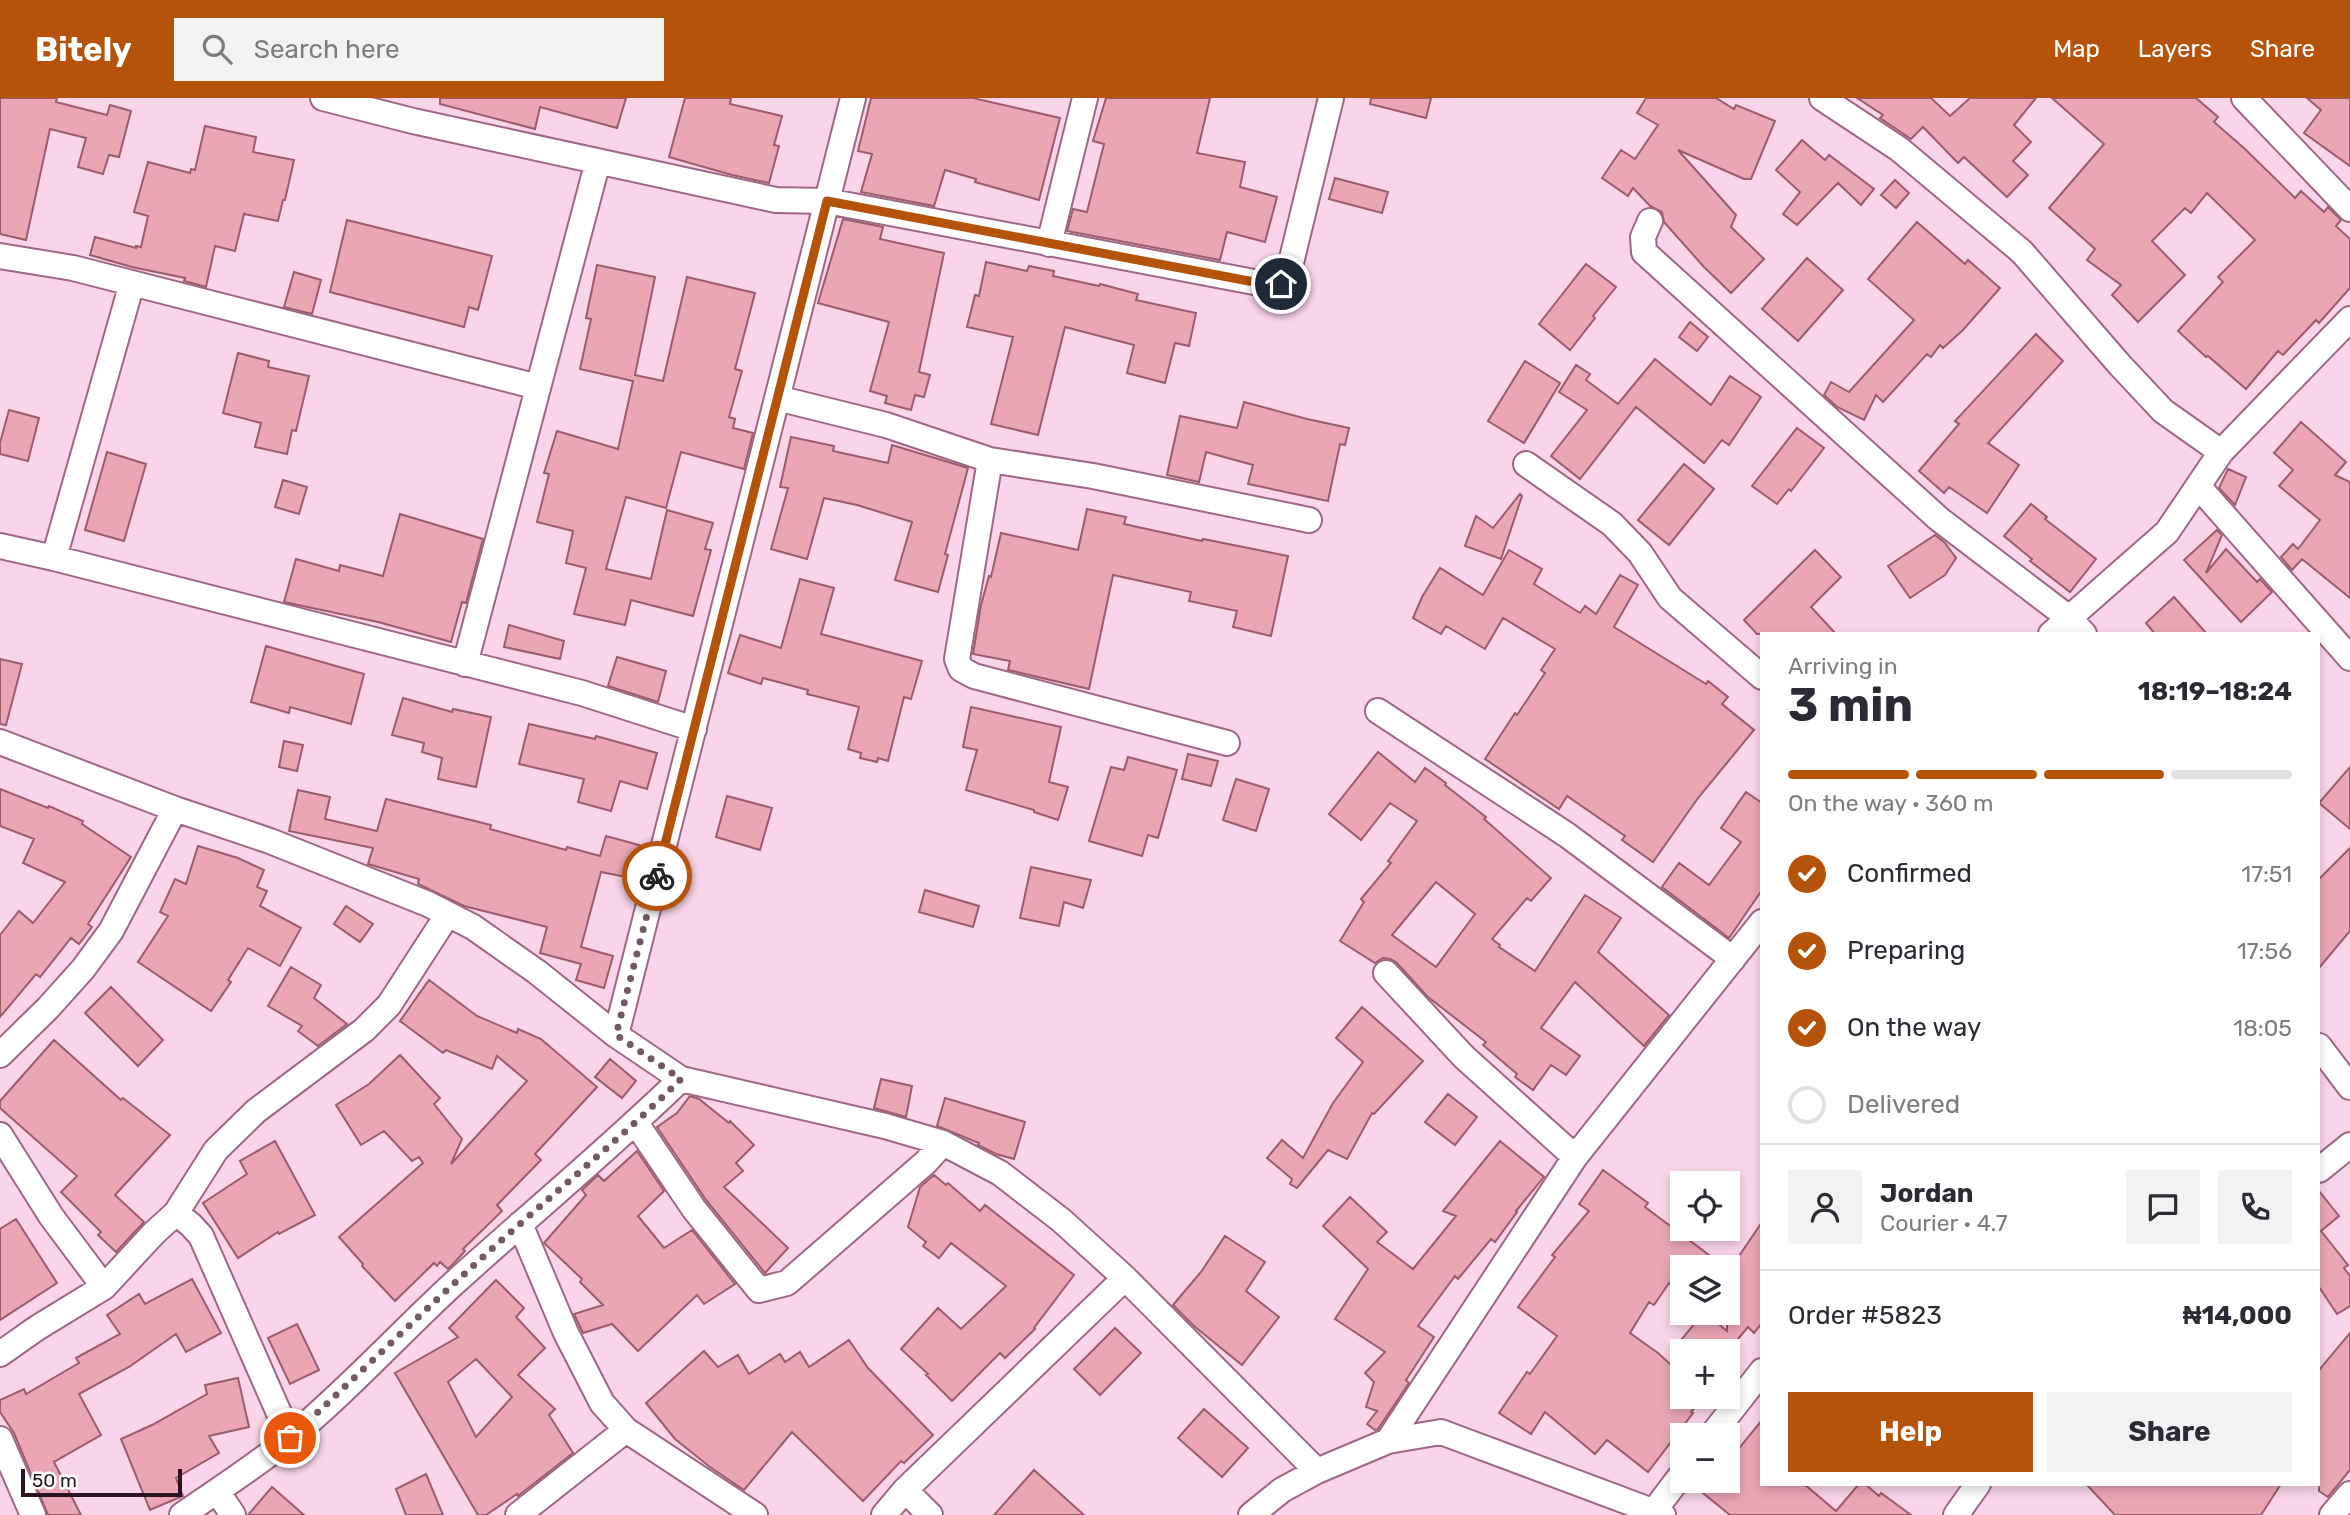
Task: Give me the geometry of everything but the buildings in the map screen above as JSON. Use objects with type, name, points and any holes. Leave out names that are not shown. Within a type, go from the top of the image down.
[{"type":"street","points":[[323,98],[413,121],[776,200],[827,201],[1270,285],[1281,284],[1288,275],[1331,98]]},
{"type":"street","points":[[616,1035],[853,98]]},
{"type":"street","points":[[1049,244],[1085,98]]},
{"type":"street","points":[[1822,98],[1899,149],[2022,252],[2119,365],[2164,411],[2221,452]]},
{"type":"street","points":[[2244,98],[2350,209]]},
{"type":"street","points":[[465,664],[597,161]]},
{"type":"street","points":[[1650,221],[1643,237],[1644,252],[1939,519],[2068,628],[2167,532],[2221,452],[2350,319]]},
{"type":"street","points":[[0,256],[41,261],[132,283],[538,387]]},
{"type":"street","points":[[54,558],[132,283]]},
{"type":"street","points":[[777,398],[886,425],[990,460],[1093,476],[1309,520]]},
{"type":"street","points":[[990,460],[957,659],[961,669],[974,676],[1227,743]]},
{"type":"street","points":[[1526,464],[1612,524],[1640,553],[1670,598],[1760,675]]},
{"type":"street","points":[[2198,486],[2350,658]]},
{"type":"street","points":[[0,546],[582,693],[694,729]]},
{"type":"street","points":[[1378,711],[1567,835],[1733,959]]},
{"type":"street","points":[[0,742],[282,846],[428,904],[473,927],[527,965],[616,1035],[681,1079],[885,1126],[943,1143],[1000,1173],[1061,1220],[1125,1278],[1318,1471]]},
{"type":"street","points":[[0,1055],[48,1009],[111,931],[175,808]]},
{"type":"street","points":[[0,1354],[104,1287],[176,1213],[216,1150],[256,1111],[364,1030],[389,1005],[448,914]]},
{"type":"street","points":[[1388,1441],[1575,1157],[1760,925]]},
{"type":"street","points":[[1385,973],[1464,1057],[1575,1157]]},
{"type":"street","points":[[2320,1047],[2350,1087]]},
{"type":"street","points":[[182,1515],[290,1438],[407,1327],[636,1123],[681,1079]]},
{"type":"street","points":[[636,1123],[694,1209],[759,1290],[788,1283],[926,1162],[943,1143]]},
{"type":"street","points":[[0,1135],[51,1216],[104,1287]]},
{"type":"street","points":[[2320,1169],[2350,1145]]},
{"type":"street","points":[[176,1213],[201,1236],[290,1438]]},
{"type":"street","points":[[520,1224],[566,1333],[601,1403],[626,1430],[755,1515]]},
{"type":"street","points":[[884,1515],[905,1490],[1125,1278]]},
{"type":"street","points":[[1721,1423],[1760,1374]]},
{"type":"street","points":[[518,1515],[626,1430]]},
{"type":"street","points":[[1251,1515],[1282,1490],[1318,1471],[1388,1441],[1441,1432],[1658,1513],[1670,1493]]},
{"type":"street","points":[[0,1439],[33,1515]]},
{"type":"street","points":[[1956,1515],[1977,1486]]},
{"type":"street","points":[[905,1490],[930,1515]]},
{"type":"street","points":[[217,1491],[233,1515]]},
{"type":"street","points":[[2332,1515],[2350,1494]]},
{"type":"way so far","points":[[290,1438],[407,1327],[636,1123],[681,1079],[616,1035],[657,876]]},
{"type":"route","points":[[657,876],[827,201],[1270,285],[1281,284]]}]
